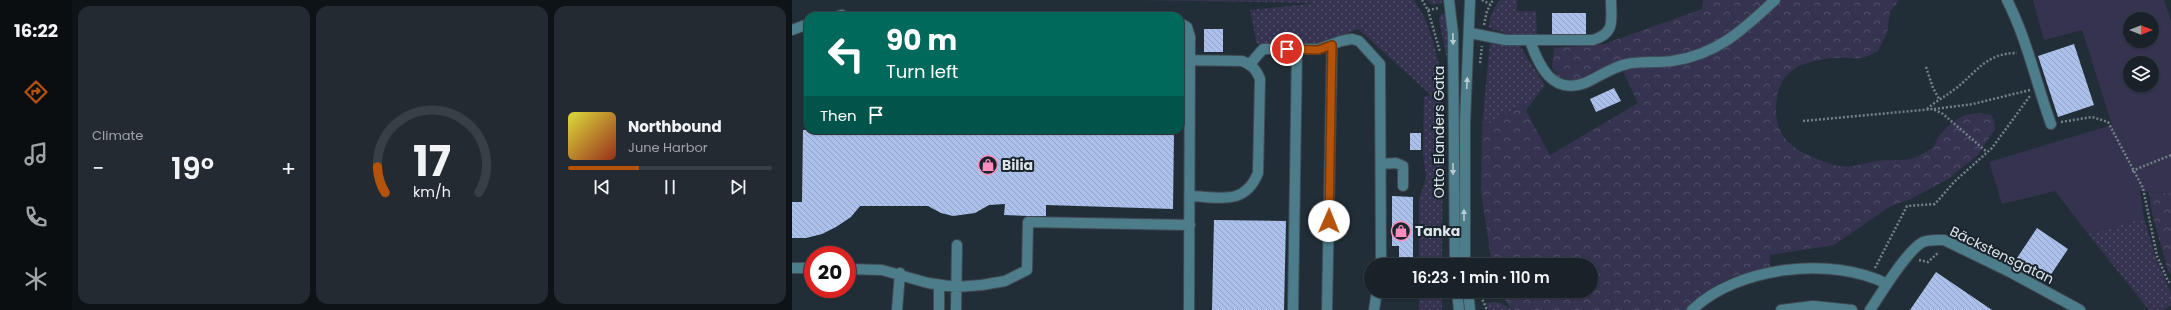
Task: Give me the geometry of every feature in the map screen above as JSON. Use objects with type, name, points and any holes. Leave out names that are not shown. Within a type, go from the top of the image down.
[{"type":"street","name":"Otto Elanders Gata","points":[[1449,0],[1453,34],[1454,258]]},
{"type":"street","name":"Otto Elanders Gata","points":[[1465,258],[1465,122],[1470,33],[1470,0]]},
{"type":"street","points":[[1470,33],[1506,40],[1593,40],[1603,37],[1611,26],[1611,0]]},
{"type":"street","points":[[1530,41],[1538,64],[1544,73],[1554,80],[1573,85],[1584,83],[1627,64],[1673,61],[1701,54],[1736,36],[1775,0]]},
{"type":"street","points":[[2007,0],[2022,32],[2038,89],[2051,124]]},
{"type":"street","points":[[1184,25],[1187,27],[1189,32],[1185,61],[1190,196],[1189,310]]},
{"type":"street","points":[[792,30],[804,26]]},
{"type":"street","points":[[1250,64],[1263,50],[1318,50],[1341,40],[1352,39],[1359,41],[1380,64],[1381,258]]},
{"type":"street","points":[[1327,310],[1332,45]]},
{"type":"street","points":[[1293,310],[1297,49]]},
{"type":"street","points":[[1185,61],[1242,61],[1250,64],[1256,70],[1260,79],[1258,173],[1254,183],[1247,192],[1239,196],[1190,196]]},
{"type":"street","points":[[1381,164],[1396,163],[1403,166],[1403,186]]},
{"type":"street","points":[[856,269],[882,270],[900,273],[939,286],[956,287],[982,285],[1005,281],[1027,270],[1028,222],[1190,225]]},
{"type":"street","name":"Bäckstensgatan","points":[[1870,310],[1887,284],[1910,254],[1922,242],[1936,240],[1946,241],[2010,272],[2080,310]]},
{"type":"street","points":[[956,310],[957,245]]},
{"type":"street","points":[[1692,310],[1726,289],[1776,272],[1801,268],[1825,267],[1851,270],[1871,276],[1887,284]]},
{"type":"street","points":[[792,268],[804,268]]},
{"type":"street","points":[[897,310],[900,273]]},
{"type":"street","points":[[939,286],[939,310]]},
{"type":"street","points":[[1375,309],[1376,298]]},
{"type":"street","points":[[1458,298],[1459,310]]},
{"type":"street","points":[[1469,298],[1470,310]]},
{"type":"street","points":[[1781,310],[1813,306],[1852,310]]},
{"type":"path","points":[[1422,0],[1428,10]]},
{"type":"path","points":[[1482,0],[1490,4],[1493,0]]},
{"type":"path","points":[[1926,110],[1953,90],[1977,68],[1995,56],[2028,53]]},
{"type":"path","points":[[1926,66],[1933,88],[1939,99]]},
{"type":"path","points":[[1803,121],[1926,110],[1973,104],[2038,89]]},
{"type":"path","points":[[1871,276],[1886,243],[1907,206],[1935,204],[1954,182],[1987,152],[2029,96],[2038,89]]},
{"type":"path","points":[[1933,109],[1943,114],[1987,152]]},
{"type":"path","points":[[2051,124],[2092,117],[2108,122],[2132,171],[2143,188],[2157,256],[2168,281],[2171,284]]},
{"type":"path","points":[[2132,171],[2171,155]]},
{"type":"path","points":[[1910,254],[1921,261],[1928,262],[1946,241]]},
{"type":"path","points":[[1482,298],[1487,310]]},
{"type":"green space","points":[[1139,0],[1414,0],[1425,18],[1440,69],[1443,134],[1442,258],[1419,258],[1419,199],[1426,178],[1423,152],[1424,97],[1431,95],[1358,29],[1318,45],[1257,44],[1250,10],[1316,3]]},
{"type":"green space","points":[[1427,0],[1442,0],[1442,3],[1432,5]]},
{"type":"green space","points":[[1500,0],[1517,0],[1517,11],[1536,11],[1537,35],[1511,35],[1489,28],[1492,13]]},
{"type":"green space","points":[[1703,0],[1899,0],[1890,12],[1887,33],[1878,51],[1861,58],[1822,59],[1802,65],[1787,76],[1781,83],[1776,105],[1776,118],[1779,129],[1789,143],[1809,156],[1839,166],[1854,166],[1886,160],[1911,159],[1932,148],[1939,136],[1950,124],[1968,114],[1983,113],[1991,115],[1994,120],[1995,129],[1977,156],[1948,179],[1911,199],[1891,206],[1834,245],[1770,255],[1770,267],[1745,273],[1724,281],[1706,292],[1687,310],[1514,310],[1510,308],[1504,298],[1598,298],[1598,258],[1491,258],[1481,192],[1482,126],[1523,105],[1550,155],[1638,103],[1619,63],[1577,81],[1558,77],[1552,67],[1554,48],[1604,44],[1702,9]]},
{"type":"green space","points":[[2033,0],[2164,0],[2171,21],[2171,193],[2140,191],[2144,218],[2088,234],[2055,191],[2002,204],[1989,162],[2112,125],[2082,30],[2044,40]]},
{"type":"green space","points":[[1441,14],[1447,14],[1448,20],[1449,70],[1439,19]]},
{"type":"green space","points":[[1490,42],[1520,46],[1545,85],[1526,110],[1523,105],[1482,126]]},
{"type":"green space","points":[[2149,192],[2171,193],[2171,274],[2168,271],[2152,213]]},
{"type":"green space","points":[[2144,218],[2157,262],[2171,293],[2171,305],[2164,310],[2149,310],[2088,234]]},
{"type":"green space","points":[[1419,298],[1442,298],[1442,310],[1419,310]]},
{"type":"green space","points":[[1497,302],[1514,310],[1489,310],[1486,303]]},
{"type":"building","points":[[1552,13],[1586,13],[1586,34],[1552,34]]},
{"type":"building","points":[[1204,29],[1223,29],[1223,52],[1204,52]]},
{"type":"building","points":[[2074,44],[2094,105],[2058,117],[2038,56]]},
{"type":"building","points":[[1614,88],[1621,101],[1596,112],[1590,99]]},
{"type":"building","name":"Bilia","points":[[803,130],[804,134],[1174,134],[1173,209],[1046,205],[1046,216],[1028,216],[1004,215],[1005,204],[989,205],[975,213],[953,216],[941,213],[928,206],[860,206],[851,217],[822,234],[806,238],[792,238],[792,202],[802,202]]},
{"type":"building","points":[[1410,133],[1421,133],[1421,150],[1410,150]]},
{"type":"building","points":[[1392,196],[1413,197],[1413,258],[1399,258],[1399,246],[1392,246]]},
{"type":"building","points":[[1214,220],[1286,221],[1284,310],[1212,310]]},
{"type":"building","points":[[2037,228],[2068,249],[2048,279],[2017,258]]},
{"type":"building","points":[[1936,272],[1992,310],[1910,310]]},
{"type":"place","name":"Bilia","points":[[988,165]]},
{"type":"place","name":"Tanka","points":[[1401,231]]},
{"type":"route","points":[[1287,49],[1318,50],[1332,45],[1329,221]]}]
